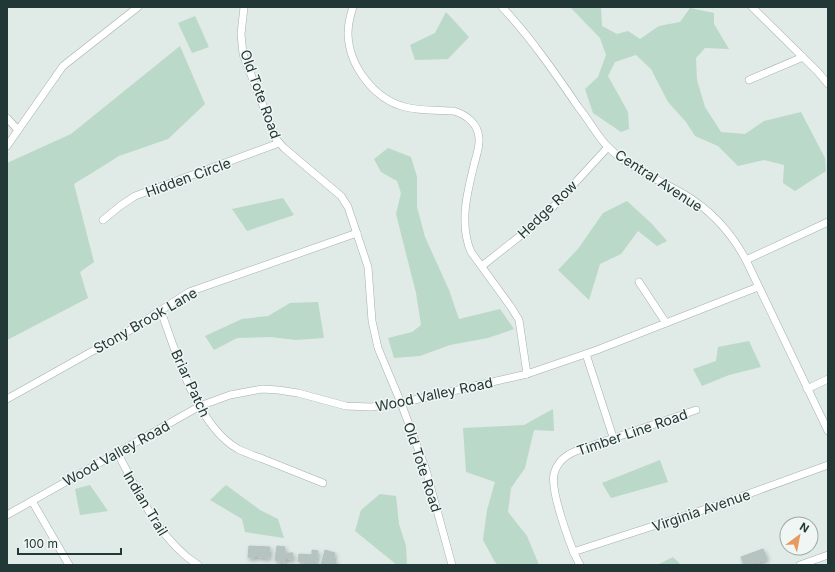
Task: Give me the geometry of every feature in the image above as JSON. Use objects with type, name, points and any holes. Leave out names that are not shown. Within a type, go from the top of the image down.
[{"type":"street","points":[[7,146],[63,66],[138,7]]},
{"type":"street","name":"Old Tote Road","points":[[244,7],[241,34],[243,54],[273,132],[279,143],[341,196],[348,207],[368,267],[372,321],[378,348],[401,403],[426,470],[452,565]]},
{"type":"street","points":[[353,7],[348,27],[350,49],[355,63],[375,90],[386,99],[405,107],[454,111],[460,113],[470,120],[477,130],[479,143],[469,185],[464,219],[466,242],[471,252],[519,320],[528,374]]},
{"type":"street","name":"Central Avenue","points":[[502,7],[531,41],[608,147],[631,165],[682,193],[708,211],[730,234],[746,260],[828,431]]},
{"type":"street","points":[[752,7],[818,72],[828,84]]},
{"type":"street","points":[[749,80],[803,57]]},
{"type":"street","points":[[7,118],[18,130]]},
{"type":"street","name":"Hidden Circle","points":[[103,220],[135,196],[279,143]]},
{"type":"street","name":"Hedge Row","points":[[482,266],[530,228],[552,208],[608,147]]},
{"type":"street","points":[[746,260],[828,222]]},
{"type":"street","name":"Stony Brook Lane","points":[[7,399],[132,329],[189,292],[357,233]]},
{"type":"street","points":[[639,282],[666,323]]},
{"type":"street","name":"Wood Valley Road","points":[[7,515],[200,406],[230,395],[262,389],[298,393],[346,406],[370,407],[401,403],[528,374],[586,354],[758,287]]},
{"type":"street","name":"Briar Patch","points":[[161,311],[181,364],[200,406],[213,427],[224,439],[238,449],[323,483]]},
{"type":"street","points":[[586,354],[612,437]]},
{"type":"street","points":[[807,389],[828,379]]},
{"type":"street","name":"Timber Line Road","points":[[580,565],[570,545],[554,491],[553,482],[556,468],[560,462],[570,453],[612,437],[696,410]]},
{"type":"street","name":"Indian Trail","points":[[117,452],[162,531],[178,550],[198,565]]},
{"type":"street","name":"Virginia Avenue","points":[[574,552],[712,507],[828,465]]},
{"type":"street","points":[[32,501],[69,565]]},
{"type":"street","points":[[800,565],[828,555]]},
{"type":"green space","points":[[570,7],[601,7],[602,26],[617,34],[628,31],[640,39],[659,26],[680,22],[690,8],[714,13],[714,24],[729,49],[705,48],[696,58],[697,80],[705,107],[721,132],[745,134],[764,121],[801,112],[825,158],[826,171],[795,191],[783,183],[784,165],[764,160],[738,166],[718,146],[695,136],[686,122],[668,102],[651,69],[636,55],[615,62],[608,76],[628,112],[629,129],[621,132],[593,113],[585,89],[598,77],[606,55],[600,38]]},
{"type":"green space","points":[[446,12],[469,37],[448,59],[415,60],[410,45],[435,33]]},
{"type":"green space","points":[[195,16],[209,47],[192,53],[178,23]]},
{"type":"green space","points":[[180,46],[205,104],[168,139],[119,156],[74,184],[94,262],[80,272],[88,298],[7,340],[7,163],[71,134]]},
{"type":"green space","points":[[388,148],[411,157],[417,177],[417,207],[425,237],[449,290],[459,319],[500,309],[514,329],[488,338],[450,345],[420,356],[394,358],[388,338],[412,332],[421,325],[416,293],[396,214],[401,193],[397,181],[381,172],[374,159]]},
{"type":"green space","points":[[283,198],[294,215],[247,231],[232,209]]},
{"type":"green space","points":[[627,201],[652,224],[667,241],[657,246],[638,231],[621,254],[600,264],[589,300],[558,270],[578,249],[603,213]]},
{"type":"green space","points":[[318,302],[324,338],[296,340],[270,337],[237,338],[214,350],[205,336],[242,319],[268,316],[290,303]]},
{"type":"green space","points":[[749,341],[761,367],[729,375],[702,386],[693,369],[716,361],[718,347]]},
{"type":"green space","points":[[553,409],[554,431],[534,430],[525,468],[511,488],[508,512],[527,536],[539,565],[498,565],[483,540],[487,510],[495,482],[466,472],[463,428],[524,425]]},
{"type":"green space","points":[[660,460],[668,482],[611,498],[602,483]]},
{"type":"green space","points":[[90,485],[108,511],[80,515],[75,489]]},
{"type":"green space","points":[[226,485],[260,510],[278,519],[284,538],[245,532],[242,519],[210,500]]},
{"type":"green space","points":[[380,494],[396,496],[399,524],[406,546],[407,565],[397,565],[355,531],[361,510]]},
{"type":"green space","points":[[673,557],[681,565],[657,565]]},
{"type":"building","points":[[249,546],[270,547],[269,558],[254,556],[254,558],[248,557]]},
{"type":"building","points":[[277,546],[285,547],[284,553],[293,553],[292,560],[286,558],[285,562],[275,560]]},
{"type":"building","points":[[763,549],[767,559],[756,563],[756,561],[750,565],[744,565],[741,557]]},
{"type":"building","points":[[312,550],[318,551],[315,565],[308,565],[306,562],[298,561],[299,554],[312,555]]},
{"type":"building","points":[[325,550],[335,553],[333,560],[336,561],[335,565],[321,565]]}]
